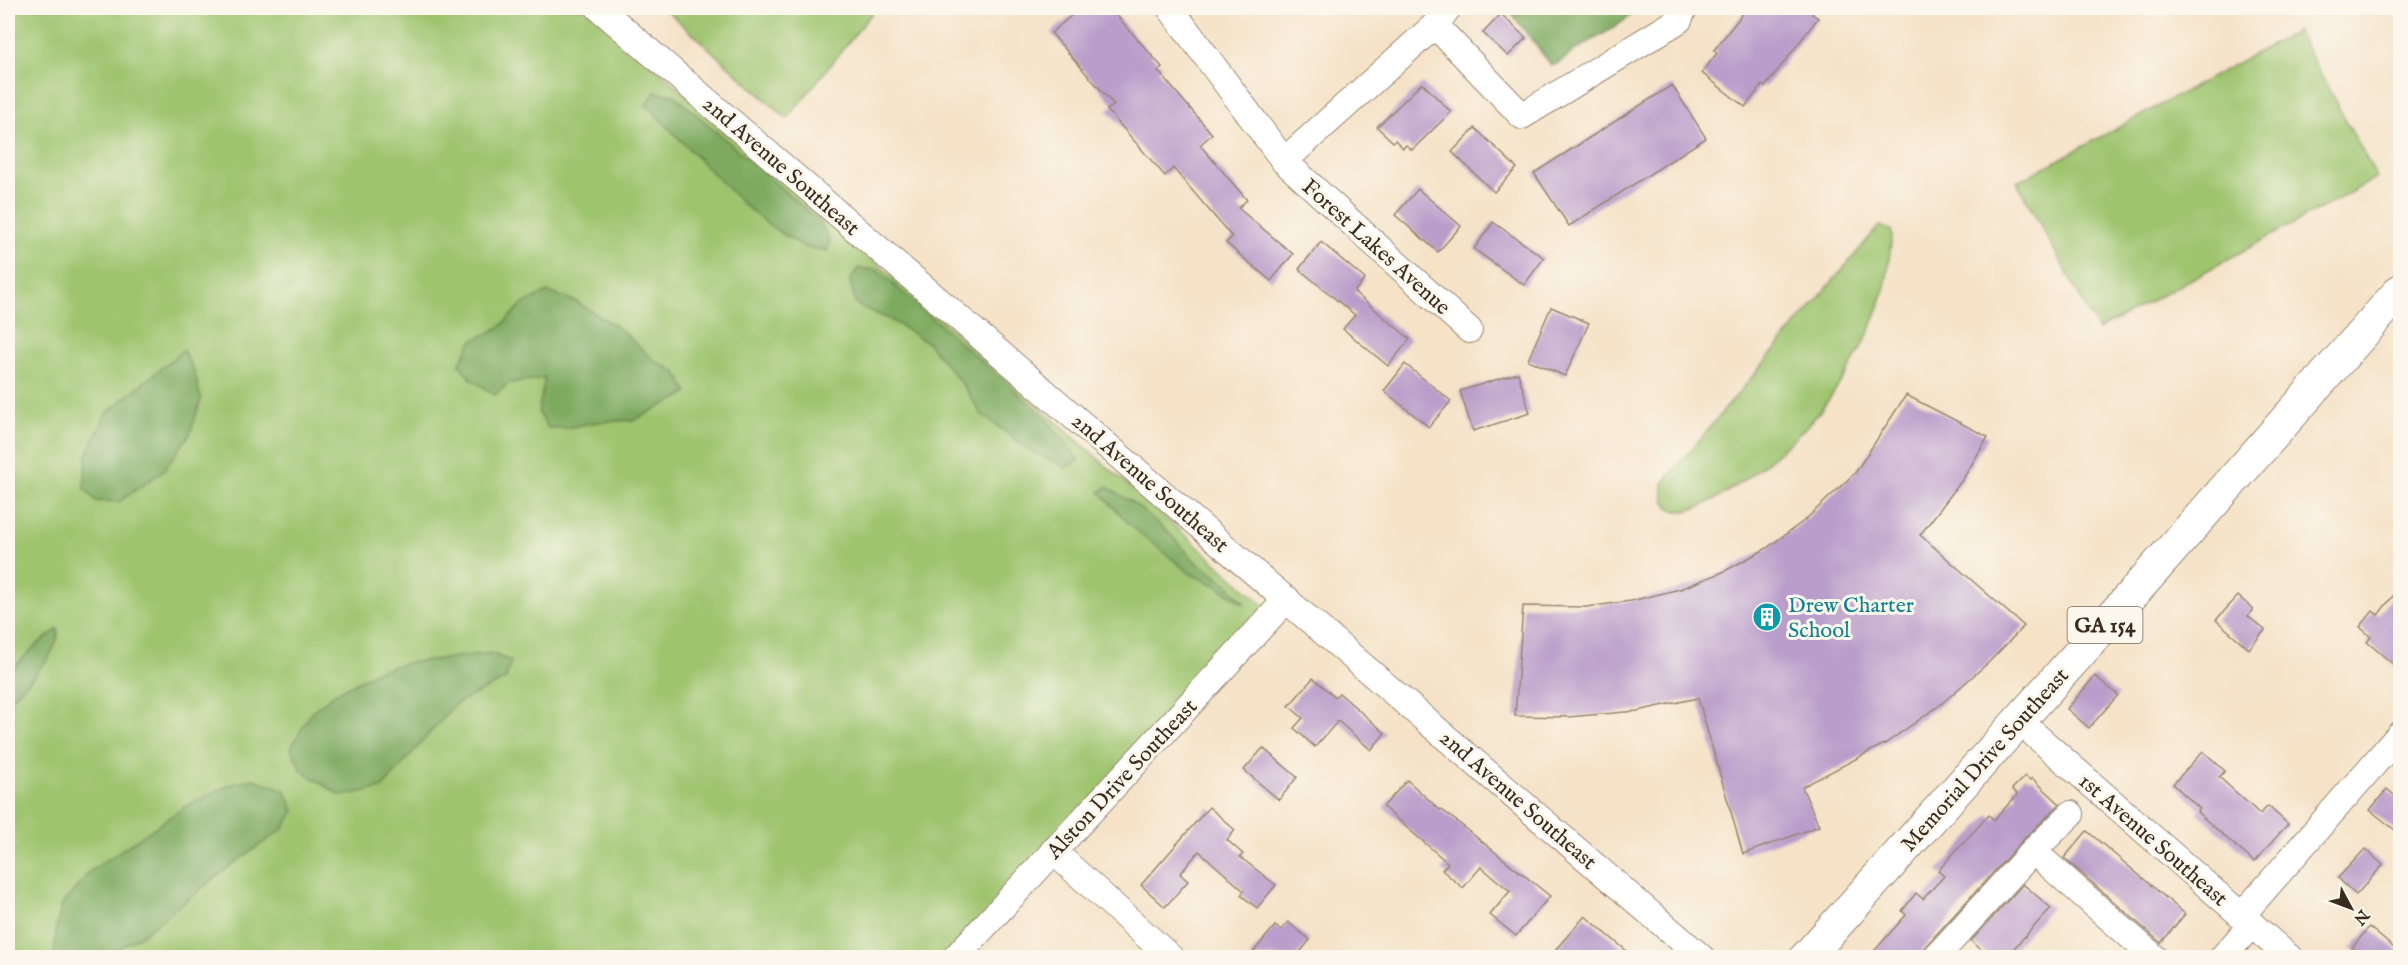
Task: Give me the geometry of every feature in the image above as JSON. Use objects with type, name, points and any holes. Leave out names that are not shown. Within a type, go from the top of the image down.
[{"type":"main road","name":"Memorial Drive Southeast","points":[[1806,957],[2269,442],[2400,291]]},
{"type":"street","name":"2nd Avenue Southeast","points":[[599,8],[1702,957]]},
{"type":"street","name":"Forest Lakes Avenue","points":[[1170,8],[1284,161],[1469,330]]},
{"type":"street","name":"Forest Lakes Avenue","points":[[1284,161],[1442,16],[1522,116],[1678,20],[1684,8]]},
{"type":"street","name":"Alston Drive Southeast","points":[[955,957],[1287,599]]},
{"type":"street","name":"1st Avenue Southeast","points":[[2018,720],[2290,957]]},
{"type":"street","points":[[2222,957],[2247,920],[2400,734]]},
{"type":"street","points":[[1935,957],[2033,850],[2071,814]]},
{"type":"street","points":[[2033,850],[2155,957]]},
{"type":"street","points":[[1053,851],[1171,957]]},
{"type":"green space","points":[[8,8],[588,8],[1273,613],[947,957],[8,957]]},
{"type":"green space","points":[[664,8],[876,8],[787,119]]},
{"type":"green space","points":[[1507,8],[1638,8],[1616,27],[1552,66]]},
{"type":"green space","points":[[2297,31],[2377,178],[2098,330],[2017,182]]},
{"type":"green space","points":[[655,92],[674,95],[820,222],[830,240],[827,251],[804,247],[773,228],[744,205],[646,105]]},
{"type":"green space","points":[[1879,226],[1891,230],[1892,236],[1882,297],[1860,350],[1825,405],[1808,425],[1777,453],[1727,491],[1702,505],[1681,511],[1667,505],[1663,483]]},
{"type":"green space","points":[[858,268],[877,270],[1043,415],[1079,460],[1066,468],[1031,451],[981,414],[964,386],[927,342],[889,319],[856,305],[850,281]]},
{"type":"green space","points":[[548,292],[575,301],[619,328],[655,361],[676,372],[688,393],[634,420],[548,428],[538,412],[545,378],[509,383],[495,395],[471,379],[459,365],[472,341],[500,327],[522,304]]},
{"type":"green space","points":[[183,350],[194,371],[201,399],[190,434],[164,470],[119,502],[96,501],[84,488],[87,455],[106,414]]},
{"type":"green space","points":[[1107,487],[1132,502],[1167,531],[1196,562],[1227,584],[1245,604],[1215,585],[1191,574],[1129,524],[1100,492]]},
{"type":"green space","points":[[58,629],[57,638],[48,658],[32,678],[8,701],[8,673],[35,646]]},
{"type":"green space","points":[[490,653],[511,661],[506,679],[455,704],[382,788],[341,796],[302,771],[291,748],[311,712],[336,693],[377,671],[406,663]]},
{"type":"green space","points":[[254,779],[285,790],[294,811],[283,829],[233,864],[143,934],[105,957],[54,957],[56,928],[62,905],[89,872],[185,807],[229,785]]},
{"type":"building","points":[[1080,8],[1110,8],[1162,67],[1158,71],[1212,134],[1200,145],[1247,200],[1238,208],[1293,254],[1271,281],[1226,243],[1232,237],[1173,168],[1165,176],[1107,110],[1114,105],[1051,33]]},
{"type":"building","points":[[1747,8],[1817,8],[1812,14],[1818,18],[1765,87],[1762,85],[1745,107],[1702,73],[1717,53],[1714,50]]},
{"type":"building","points":[[1501,14],[1526,38],[1508,56],[1483,33]]},
{"type":"building","points":[[1422,83],[1451,112],[1412,150],[1406,145],[1403,148],[1395,140],[1393,142],[1377,127]]},
{"type":"building","points":[[1672,85],[1706,138],[1569,226],[1534,173]]},
{"type":"building","points":[[1475,128],[1517,168],[1494,192],[1452,152]]},
{"type":"building","points":[[1418,189],[1461,226],[1438,252],[1395,215]]},
{"type":"building","points":[[1493,222],[1544,258],[1524,285],[1474,249]]},
{"type":"building","points":[[1321,242],[1365,279],[1354,292],[1410,339],[1388,366],[1343,329],[1355,315],[1299,269]]},
{"type":"building","points":[[1551,307],[1589,323],[1565,376],[1528,360]]},
{"type":"building","points":[[1405,364],[1451,401],[1429,427],[1384,391]]},
{"type":"building","points":[[1518,373],[1530,413],[1473,431],[1460,391]]},
{"type":"building","name":"Drew Charter School","points":[[1906,395],[1988,437],[1963,479],[1920,535],[2024,626],[1989,662],[1940,705],[1886,743],[1802,787],[1819,826],[1743,854],[1698,698],[1637,711],[1568,717],[1515,716],[1523,606],[1586,607],[1631,601],[1680,589],[1723,572],[1767,548],[1805,520],[1855,473]]},
{"type":"building","points":[[2400,587],[2400,670],[2367,642],[2371,637],[2360,627],[2373,611],[2378,615]]},
{"type":"building","points":[[2238,596],[2253,609],[2248,616],[2265,630],[2249,649],[2216,620]]},
{"type":"building","points":[[2095,676],[2118,695],[2089,728],[2067,709]]},
{"type":"building","points":[[1313,678],[1335,697],[1339,693],[1385,733],[1371,750],[1338,721],[1315,747],[1294,728],[1303,718],[1289,706]]},
{"type":"building","points":[[1263,748],[1297,777],[1279,800],[1244,770]]},
{"type":"building","points":[[2203,751],[2225,771],[2219,777],[2260,814],[2268,806],[2288,824],[2254,862],[2197,812],[2200,809],[2173,784]]},
{"type":"building","points":[[2025,776],[2030,780],[2032,778],[2060,804],[2022,841],[1924,948],[1920,957],[1869,957],[1906,915],[1902,911],[1916,893],[1923,899],[1944,876],[1938,871],[1953,854],[1989,815],[1994,820],[2016,796],[2017,794],[2012,789]]},
{"type":"building","points":[[1407,780],[1440,810],[1550,896],[1516,936],[1490,915],[1510,891],[1481,867],[1463,888],[1442,870],[1448,863],[1383,807]]},
{"type":"building","points":[[2387,789],[2400,800],[2400,834],[2370,810]]},
{"type":"building","points":[[1209,807],[1235,830],[1227,840],[1243,854],[1240,857],[1276,885],[1257,908],[1241,895],[1244,891],[1199,851],[1180,874],[1188,881],[1165,907],[1141,885]]},
{"type":"building","points":[[2087,831],[2185,914],[2161,943],[2064,858]]},
{"type":"building","points":[[2365,849],[2383,865],[2356,895],[2338,878]]},
{"type":"building","points":[[2023,884],[2051,908],[2006,957],[1990,957],[1971,941]]},
{"type":"building","points":[[1585,916],[1634,957],[1566,957],[1556,949]]},
{"type":"building","points":[[1288,922],[1310,940],[1296,957],[1249,957],[1275,926],[1281,930]]},
{"type":"building","points":[[2369,927],[2400,953],[2400,957],[2364,957],[2352,948]]},
{"type":"place","name":"Drew Charter School","points":[[1767,617]]}]
